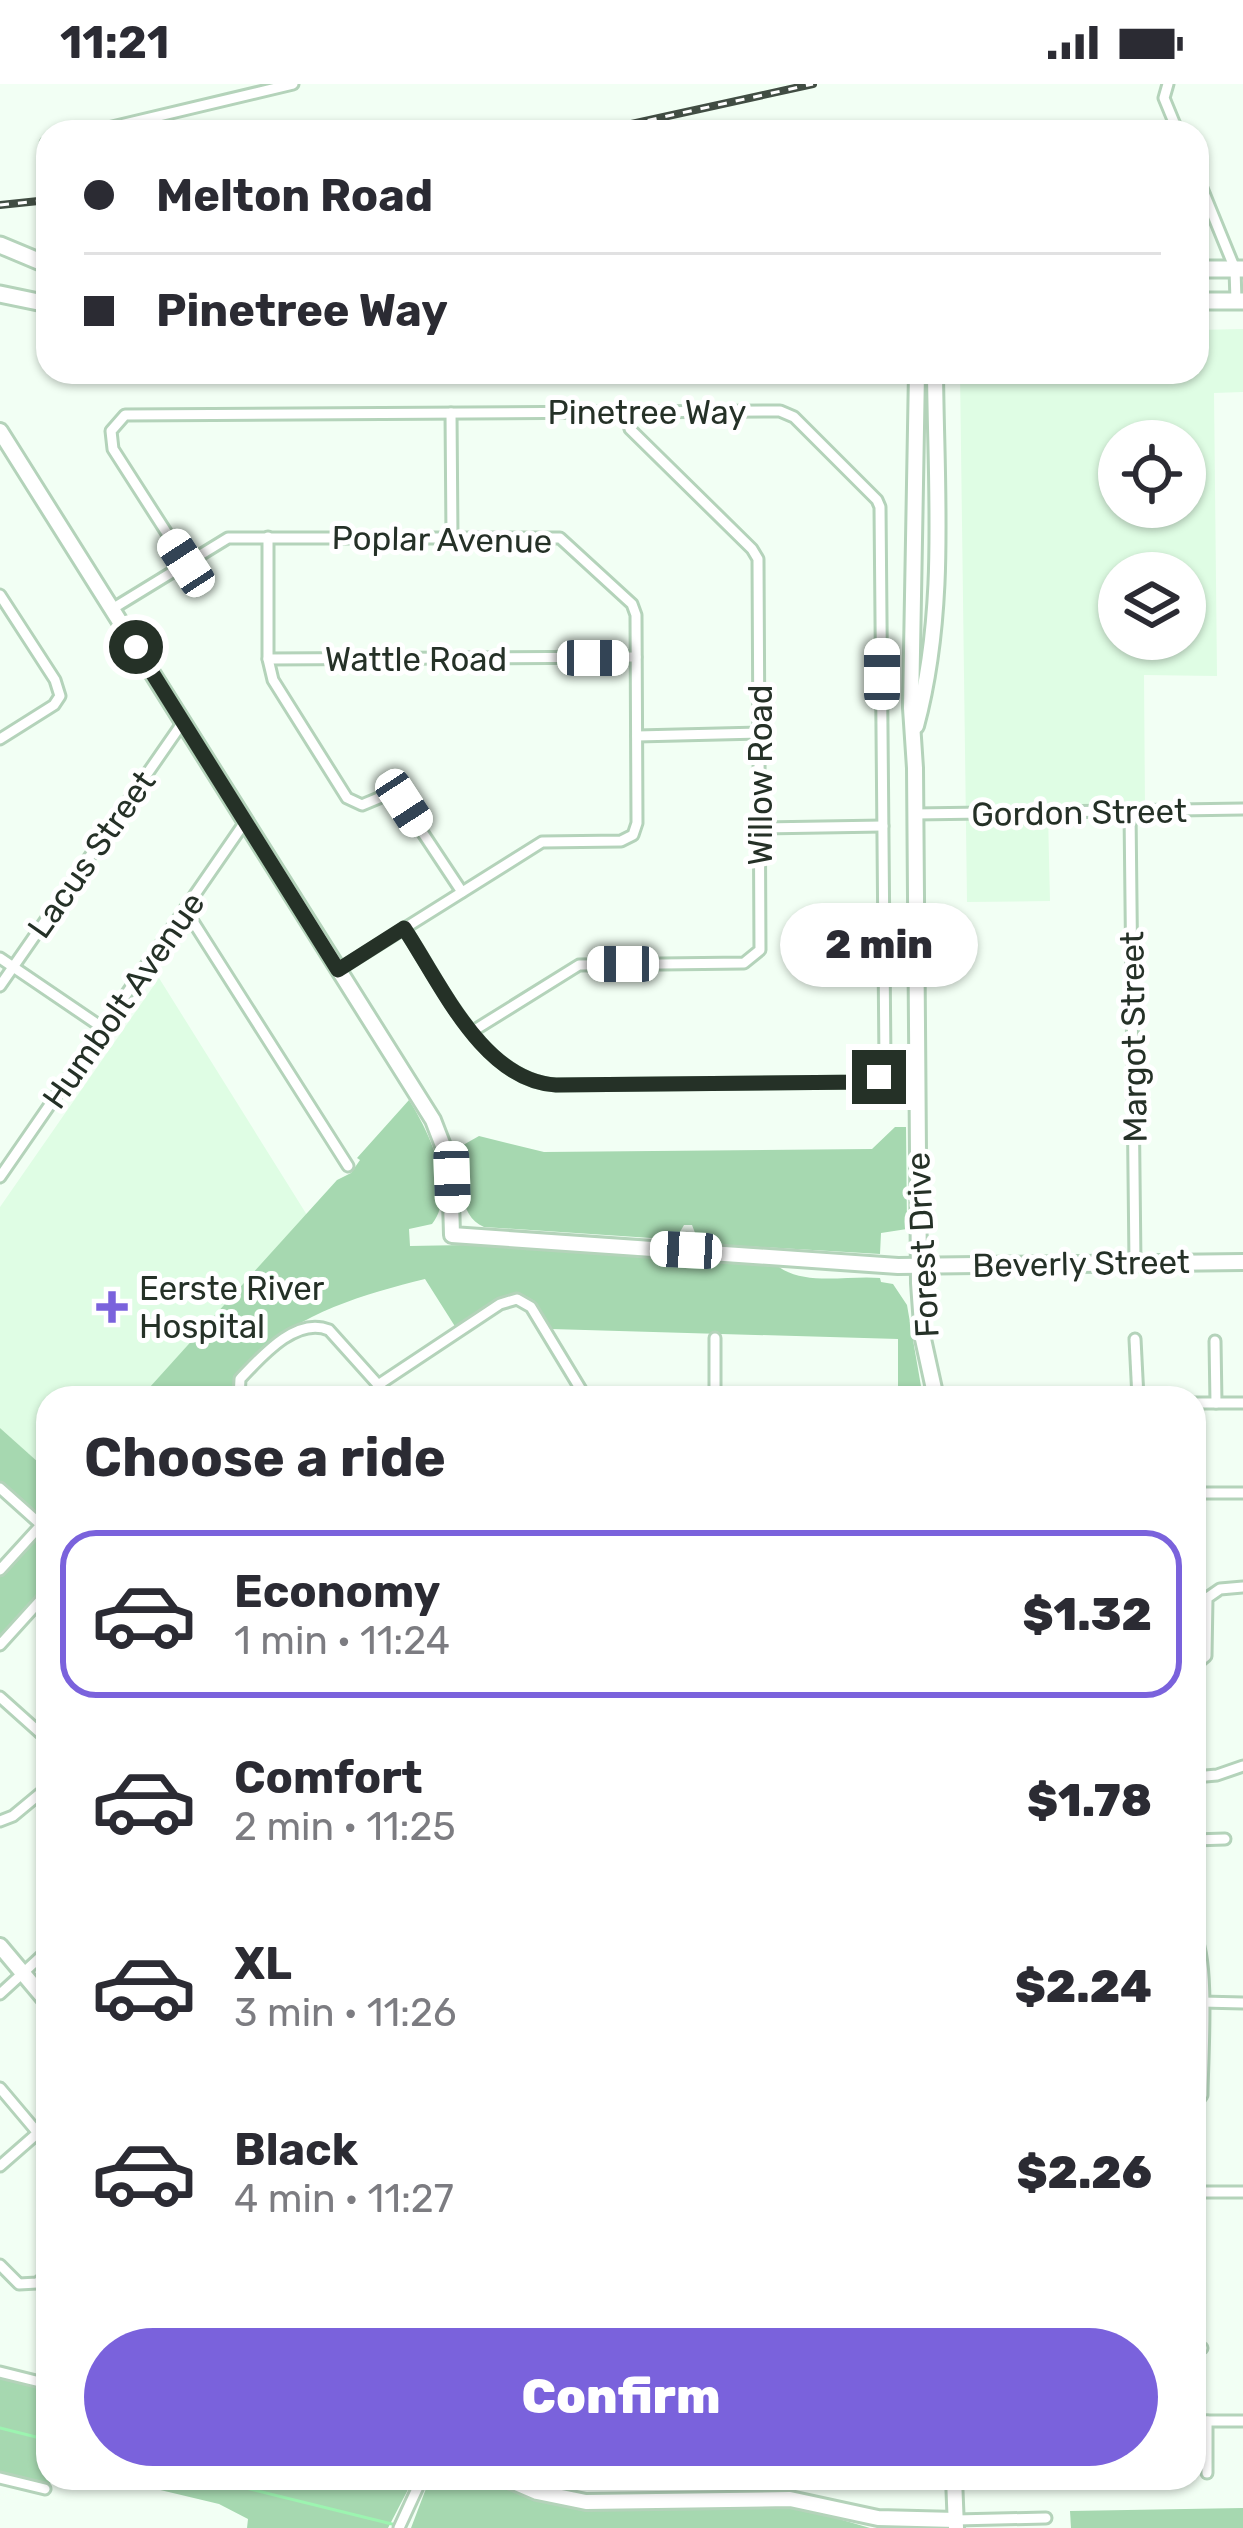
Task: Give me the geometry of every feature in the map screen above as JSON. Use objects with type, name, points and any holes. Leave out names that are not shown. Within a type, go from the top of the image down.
[{"type":"main road","points":[[0,245],[36,260]]},
{"type":"main road","points":[[1209,269],[1239,268]]},
{"type":"main road","points":[[0,294],[36,302]]},
{"type":"main road","points":[[1209,301],[1240,301]]},
{"type":"street","points":[[142,120],[293,84]]},
{"type":"street","points":[[1168,84],[1164,98],[1173,120]]},
{"type":"street","points":[[1209,202],[1239,268],[1240,301]]},
{"type":"street","name":"Forest Drive","points":[[916,384],[911,707],[919,1266],[922,1328],[934,1386]]},
{"type":"street","name":"Forest Drive","points":[[914,731],[933,643],[937,599],[935,384]]},
{"type":"street","name":"Pinetree Way","points":[[186,563],[113,449],[113,426],[125,415],[784,411],[877,500],[885,1062],[876,1080],[546,1084],[506,1070],[473,1031]]},
{"type":"street","name":"Willow Road","points":[[473,1031],[579,965],[752,961],[761,946],[757,556],[630,429],[626,412]]},
{"type":"street","points":[[451,413],[452,537]]},
{"type":"street","points":[[0,431],[338,970]]},
{"type":"street","points":[[268,537],[268,659],[273,680],[347,798],[362,805],[386,795],[401,800],[462,892]]},
{"type":"street","name":"Poplar Avenue","points":[[112,609],[228,538],[268,537],[567,540],[634,609],[638,823],[630,838],[542,842],[338,970]]},
{"type":"street","points":[[0,595],[55,680],[60,696],[54,705],[0,739]]},
{"type":"street","name":"Wattle Road","points":[[268,659],[636,657]]},
{"type":"street","name":"Lacus Street","points":[[0,986],[183,722]]},
{"type":"street","points":[[637,736],[760,733]]},
{"type":"street","name":"Gordon Street","points":[[915,814],[1243,809]]},
{"type":"street","name":"Margot Street","points":[[1130,811],[1135,1263]]},
{"type":"street","name":"Humbolt Avenue","points":[[0,1177],[245,822]]},
{"type":"street","points":[[760,828],[883,826]]},
{"type":"street","points":[[185,909],[348,1166]]},
{"type":"street","points":[[404,928],[473,1031]]},
{"type":"street","points":[[0,958],[103,1028]]},
{"type":"street","name":"Beverly Street","points":[[338,970],[440,1135],[452,1177],[452,1235],[919,1266],[1243,1262]]},
{"type":"street","points":[[240,1386],[240,1379],[264,1353],[315,1325],[329,1330],[378,1385],[500,1304],[517,1299],[530,1307],[579,1386]]},
{"type":"street","points":[[715,1338],[715,1386]]},
{"type":"street","points":[[1135,1340],[1137,1386]]},
{"type":"street","points":[[1215,1341],[1216,1403]]},
{"type":"street","points":[[1206,1403],[1243,1403]]},
{"type":"street","points":[[0,1488],[36,1520]]},
{"type":"street","points":[[1206,1493],[1243,1493]]},
{"type":"street","points":[[0,1570],[36,1536]]},
{"type":"street","points":[[1206,1599],[1214,1591],[1243,1587]]},
{"type":"street","points":[[0,1646],[36,1606]]},
{"type":"street","points":[[0,1697],[36,1729]]},
{"type":"street","points":[[1206,1776],[1243,1766]]},
{"type":"street","points":[[0,1821],[36,1797]]},
{"type":"street","points":[[1206,1840],[1225,1839]]},
{"type":"street","points":[[0,1946],[36,1989]]},
{"type":"street","points":[[0,1994],[36,1961]]},
{"type":"street","points":[[1206,2002],[1243,2003]]},
{"type":"street","points":[[0,2088],[36,2131]]},
{"type":"street","points":[[0,2166],[36,2135]]},
{"type":"street","points":[[1206,2192],[1243,2192]]},
{"type":"street","points":[[0,2265],[19,2284],[36,2283]]},
{"type":"street","points":[[0,2372],[36,2381]]},
{"type":"street","points":[[1207,2474],[1207,2421],[1243,2421]]},
{"type":"street","points":[[0,2478],[36,2487]]},
{"type":"street","points":[[399,2528],[416,2490]]},
{"type":"street","points":[[532,2490],[586,2502],[790,2499],[878,2518],[956,2524],[1046,2518]]},
{"type":"street","points":[[955,2490],[956,2524]]},
{"type":"shaded area","points":[[1243,329],[1243,392],[1214,393],[1217,676],[1144,675],[1145,810],[1048,814],[1050,901],[967,902],[960,384],[1209,384],[1209,330]]},
{"type":"shaded area","name":"Eerste River Hospital","points":[[159,978],[307,1215],[151,1386],[36,1386],[36,1460],[0,1428],[0,1207]]},
{"type":"green space","points":[[409,1100],[437,1161],[442,1195],[432,1224],[409,1229],[410,1246],[464,1245],[779,1267],[814,1278],[880,1278],[893,1284],[907,1305],[921,1386],[898,1386],[898,1339],[551,1329],[517,1296],[497,1300],[456,1328],[425,1279],[346,1302],[296,1326],[253,1359],[235,1386],[151,1386],[337,1180],[351,1173],[357,1158]]},
{"type":"green space","points":[[895,1127],[906,1127],[907,1229],[881,1233],[880,1254],[709,1244],[697,1238],[692,1225],[684,1225],[677,1237],[666,1239],[484,1227],[475,1222],[465,1204],[456,1149],[479,1136],[544,1152],[872,1149]]},
{"type":"green space","points":[[0,1428],[36,1460],[36,1512],[0,1481]]},
{"type":"green space","points":[[36,1541],[36,1599],[0,1639],[0,1576]]},
{"type":"green space","points":[[0,2378],[36,2387],[36,2483],[0,2474]]},
{"type":"green space","points":[[160,2490],[408,2490],[388,2528],[247,2528],[248,2519],[219,2504]]},
{"type":"green space","points":[[425,2490],[515,2490],[576,2507],[794,2506],[870,2528],[411,2528]]},
{"type":"green space","points":[[1243,2508],[1243,2528],[1071,2528],[1070,2511]]},
{"type":"waterway","points":[[0,2428],[36,2437]]},
{"type":"waterway","points":[[254,2490],[396,2525]]},
{"type":"railway","points":[[650,120],[813,84]]},
{"type":"railway","points":[[0,205],[36,201]]},
{"type":"place","name":"Eerste River Hospital","points":[[112,1307]]},
{"type":"route","points":[[136,647],[338,970],[404,928],[482,1046],[516,1076],[556,1085],[868,1082],[879,1077]]}]
